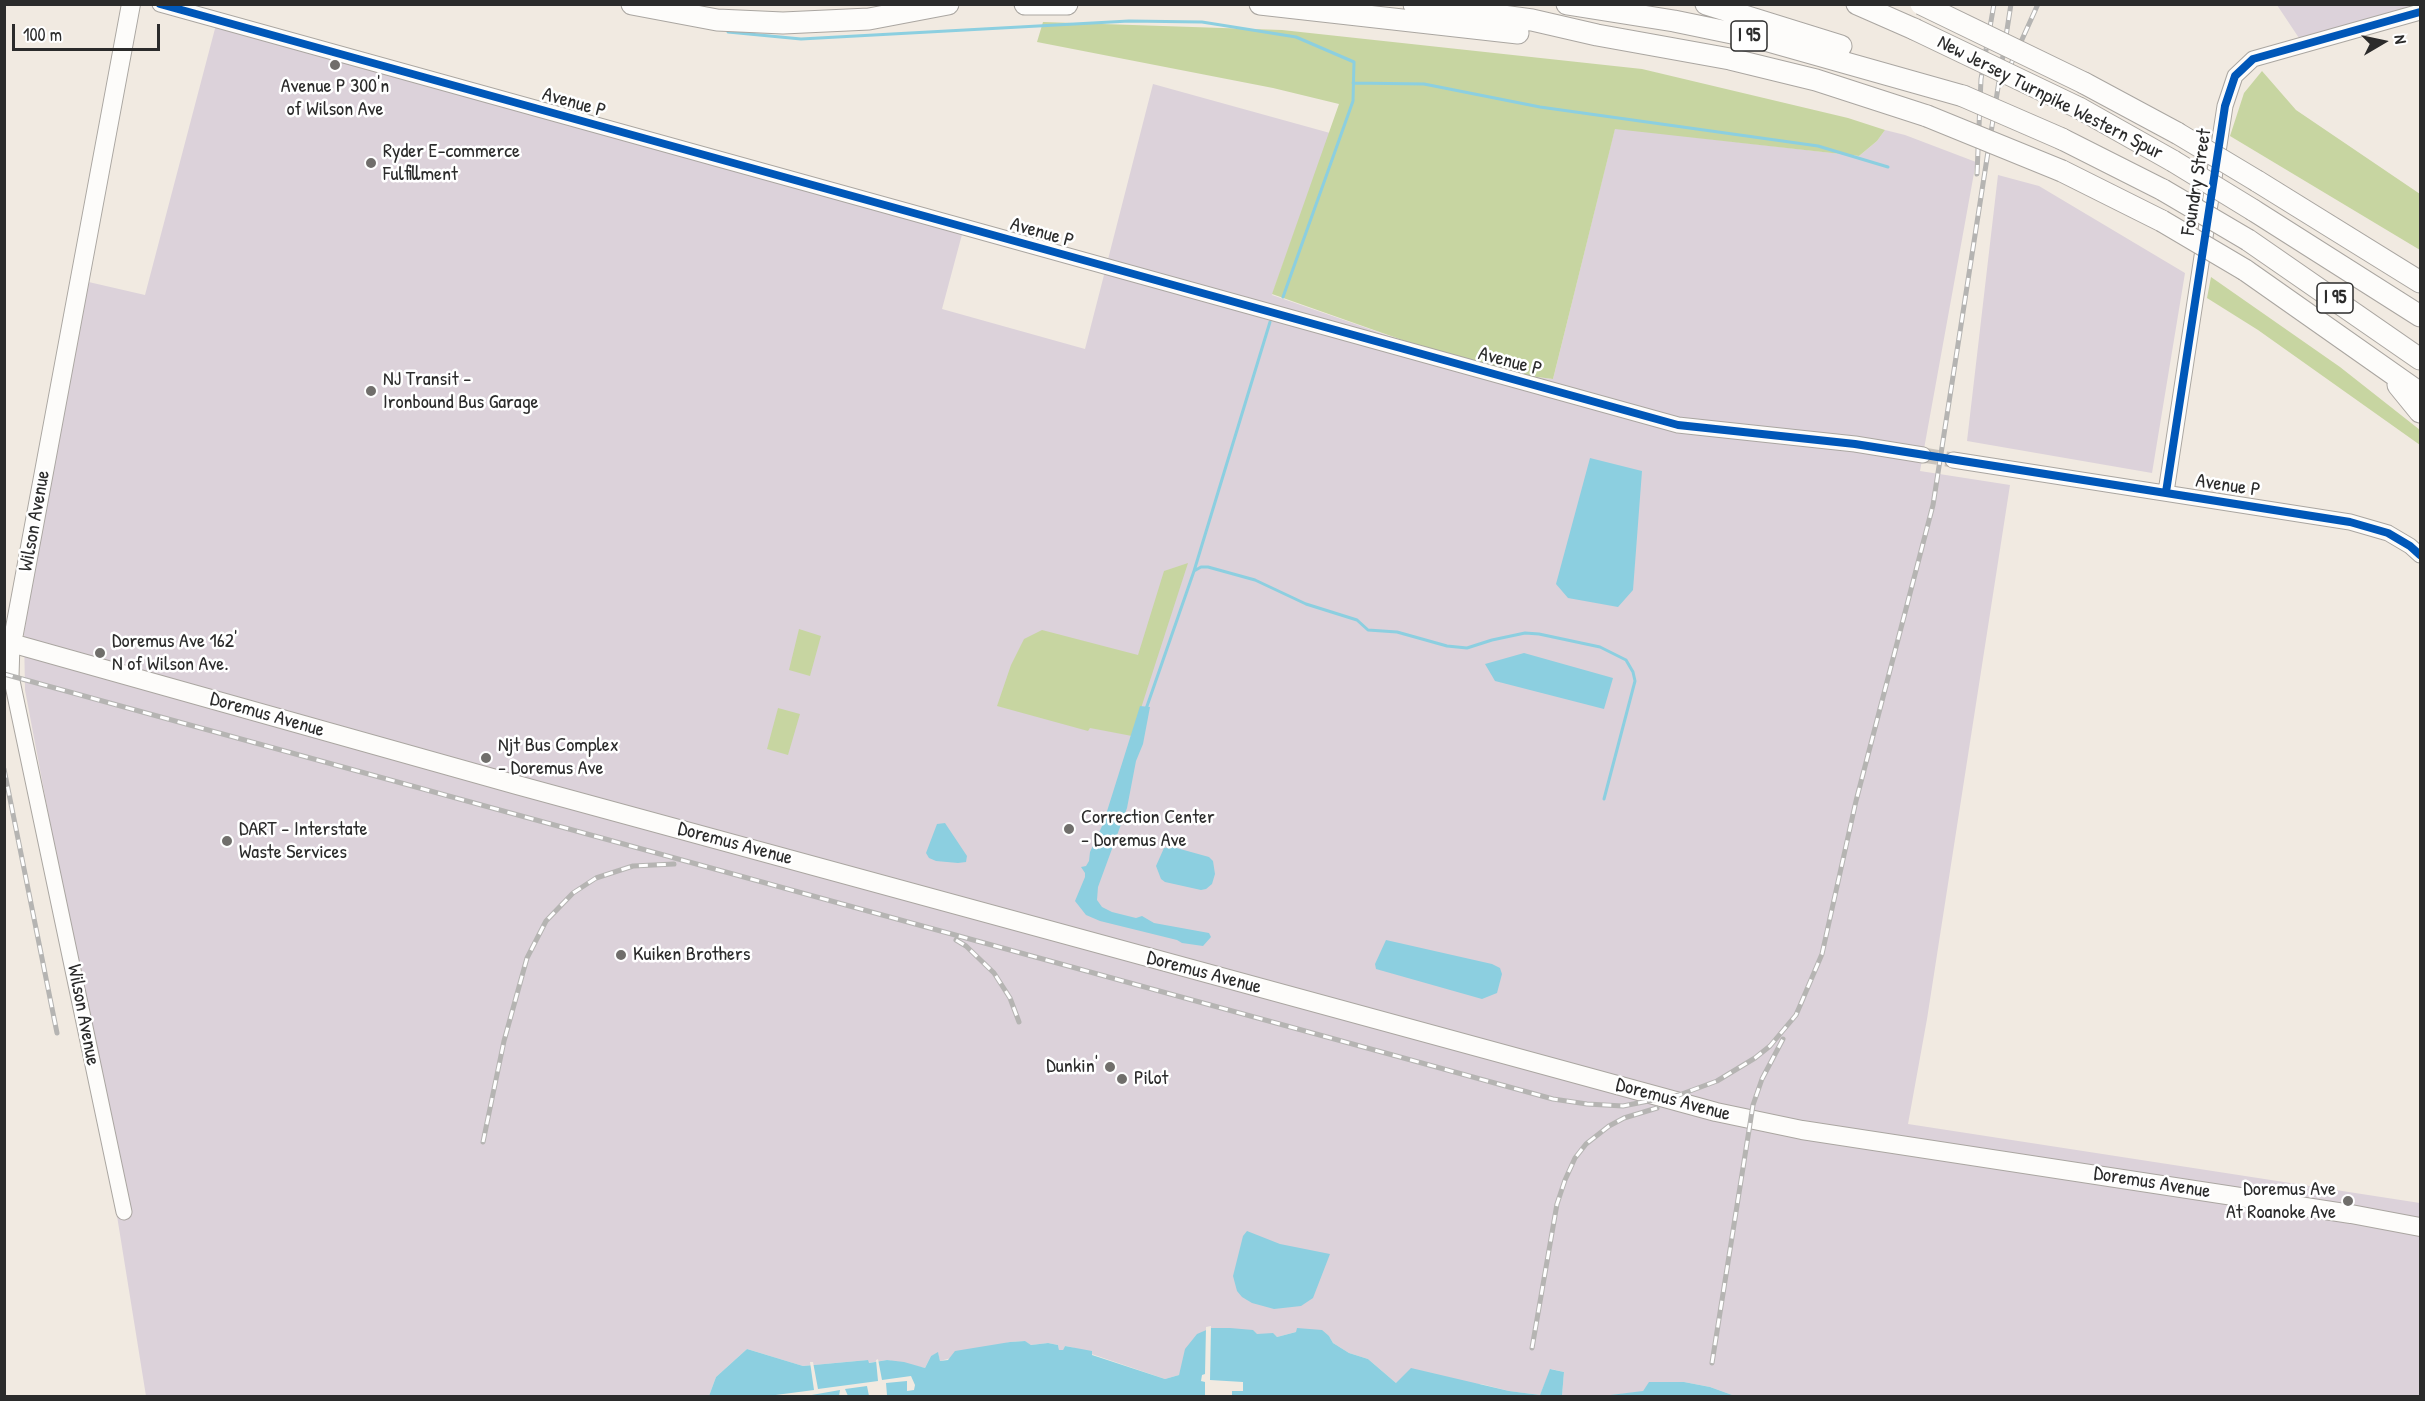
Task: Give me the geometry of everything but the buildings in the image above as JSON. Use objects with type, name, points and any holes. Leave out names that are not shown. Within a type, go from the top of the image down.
[{"type":"highway","points":[[632,4],[717,20],[783,23],[869,19],[948,4]]},
{"type":"highway","points":[[1025,4],[1067,4]]},
{"type":"highway","name":"I 95","points":[[1260,4],[1529,34],[1598,35]]},
{"type":"highway","name":"I 95","points":[[1414,4],[1532,20],[1598,35],[1685,49],[1773,68],[1869,96],[1927,116],[2062,171],[2162,221],[2245,270],[2421,393]]},
{"type":"highway","name":"I 95","points":[[1567,4],[1674,21],[1761,39],[1926,82]]},
{"type":"highway","name":"I 95","points":[[1707,4],[1834,44],[2062,139],[2163,190],[2248,240],[2421,359]]},
{"type":"highway","name":"New Jersey Turnpike Western Spur","points":[[1844,4],[1863,7],[1914,29],[2079,108],[2173,161],[2421,316]]},
{"type":"highway","name":"New Jersey Turnpike Western Spur","points":[[1921,4],[2084,83],[2177,134],[2421,282]]},
{"type":"highway","points":[[2279,194],[2342,220],[2421,267]]},
{"type":"highway","points":[[2378,362],[2421,412]]},
{"type":"main road","name":"Wilson Avenue","points":[[8,643],[131,4]]},
{"type":"main road","name":"Doremus Avenue","points":[[8,643],[517,785],[1716,1113],[1802,1130],[2351,1214],[2421,1227]]},
{"type":"street","name":"Avenue P","points":[[160,4],[1678,425],[1855,444],[1923,455]]},
{"type":"street","name":"Foundry Street","points":[[2166,492],[2225,106],[2235,76],[2253,59],[2421,12]]},
{"type":"street","name":"Avenue P","points":[[1953,460],[2362,524],[2400,539],[2420,555]]},
{"type":"street","name":"Wilson Avenue","points":[[8,643],[10,676],[124,1212]]},
{"type":"shaded area","points":[[2420,4],[2420,11],[2303,44],[2277,5]]},
{"type":"shaded area","points":[[217,21],[964,227],[942,309],[1085,349],[1153,84],[1330,133],[1272,295],[1490,371],[1553,379],[1615,128],[1859,156],[1877,141],[1885,130],[1905,135],[1976,162],[1920,471],[2010,485],[1927,1019],[1908,1124],[2420,1203],[2420,1396],[1735,1396],[1710,1387],[1684,1382],[1650,1382],[1640,1392],[1602,1396],[1562,1396],[1564,1372],[1551,1369],[1540,1395],[1481,1384],[1396,1383],[1368,1359],[1349,1353],[1333,1343],[1329,1336],[1296,1332],[1277,1337],[1273,1334],[1257,1334],[1181,1371],[1179,1375],[1165,1379],[1071,1347],[1065,1346],[1063,1350],[1059,1350],[1058,1345],[1048,1343],[1031,1345],[1024,1341],[1010,1342],[940,1361],[938,1353],[931,1356],[925,1368],[887,1360],[803,1366],[747,1349],[716,1377],[709,1396],[146,1396],[75,955],[25,690],[24,633],[80,280],[145,295]]},
{"type":"shaded area","points":[[1998,175],[2039,186],[2185,273],[2152,473],[1967,441]]},
{"type":"green space","points":[[1043,22],[1282,30],[1642,69],[1848,118],[1885,130],[1877,141],[1859,156],[1615,129],[1553,379],[1490,371],[1272,294],[1339,104],[1273,88],[1037,42]]},
{"type":"green space","points":[[2262,71],[2296,110],[2420,194],[2420,250],[2230,136],[2244,93]]},
{"type":"green space","points":[[2211,277],[2340,367],[2420,430],[2420,445],[2258,330],[2207,298]]},
{"type":"green space","points":[[1188,563],[1132,736],[1090,728],[1088,731],[997,706],[1011,665],[1024,639],[1042,630],[1138,655],[1164,571]]},
{"type":"green space","points":[[799,629],[821,636],[810,676],[789,670]]},
{"type":"green space","points":[[778,708],[800,714],[788,755],[767,749]]},
{"type":"water","points":[[1590,458],[1642,471],[1633,590],[1618,607],[1568,598],[1556,584]]},
{"type":"water","points":[[1524,653],[1613,678],[1604,709],[1495,681],[1485,664]]},
{"type":"water","points":[[1140,706],[1150,707],[1143,744],[1136,761],[1127,808],[1098,887],[1097,900],[1102,907],[1112,912],[1136,918],[1142,916],[1154,923],[1209,933],[1211,937],[1203,946],[1182,943],[1100,921],[1086,915],[1075,901],[1085,877],[1081,867],[1086,866],[1089,861],[1090,852],[1103,824]]},
{"type":"water","points":[[945,823],[967,856],[966,862],[936,861],[929,858],[926,853],[937,824]]},
{"type":"water","points":[[1173,847],[1209,857],[1213,861],[1215,874],[1212,884],[1201,890],[1165,882],[1161,879],[1156,866],[1164,848]]},
{"type":"water","points":[[1386,940],[1492,964],[1500,968],[1502,974],[1497,993],[1482,999],[1376,969],[1375,964]]},
{"type":"water","points":[[1247,1231],[1280,1244],[1330,1254],[1313,1298],[1301,1306],[1274,1309],[1252,1303],[1242,1297],[1237,1291],[1233,1276],[1243,1236]]},
{"type":"water","points":[[1211,1328],[1253,1330],[1257,1334],[1273,1333],[1277,1337],[1296,1332],[1297,1328],[1322,1330],[1333,1343],[1349,1353],[1368,1359],[1396,1383],[1411,1368],[1509,1391],[1540,1395],[1550,1369],[1564,1372],[1562,1396],[709,1396],[716,1377],[747,1349],[803,1366],[887,1360],[925,1368],[931,1356],[938,1352],[940,1361],[948,1360],[955,1351],[1025,1341],[1031,1345],[1048,1343],[1058,1345],[1059,1350],[1063,1350],[1065,1346],[1092,1351],[1092,1355],[1165,1379],[1179,1375],[1185,1349],[1197,1334]]},
{"type":"water","points":[[1649,1382],[1684,1382],[1710,1387],[1735,1396],[1602,1396],[1643,1391]]},
{"type":"pier","points":[[1211,1326],[1210,1380],[1243,1382],[1243,1391],[1232,1391],[1232,1396],[1205,1395],[1205,1382],[1201,1381],[1202,1375],[1205,1374],[1206,1327]]},
{"type":"pier","points":[[878,1359],[882,1380],[911,1376],[915,1385],[914,1390],[907,1391],[907,1381],[886,1383],[887,1395],[869,1396],[867,1386],[845,1389],[848,1396],[839,1396],[840,1390],[806,1396],[768,1396],[814,1390],[810,1362],[813,1362],[818,1389],[878,1381],[876,1360]]},
{"type":"waterway","points":[[728,32],[801,39],[1129,21],[1202,22],[1296,37],[1354,62],[1353,101],[1283,297]]},
{"type":"waterway","points":[[1353,83],[1424,84],[1540,107],[1818,146],[1888,167]]},
{"type":"waterway","points":[[1194,571],[1270,322]]},
{"type":"waterway","points":[[1146,709],[1194,571],[1201,567],[1208,567],[1255,580],[1306,604],[1357,620],[1368,630],[1397,632],[1447,646],[1467,648],[1525,633],[1539,634],[1600,647],[1626,660],[1635,681],[1604,799]]},
{"type":"tunnel","points":[[1923,455],[1953,460]]},
{"type":"railway","points":[[1977,174],[1981,79],[1994,4]]},
{"type":"railway","points":[[4,674],[1553,1099],[1623,1106],[1679,1095],[1717,1081],[1770,1046],[1796,1015],[1822,954],[1856,801],[1933,505],[2011,4]]},
{"type":"railway","points":[[2002,84],[2038,4]]},
{"type":"railway","points":[[4,769],[57,1033]]},
{"type":"railway","points":[[483,1142],[504,1041],[527,958],[546,921],[573,893],[596,878],[633,866],[674,864]]},
{"type":"railway","points":[[956,940],[966,946],[994,973],[1010,998],[1019,1022]]},
{"type":"railway","points":[[1712,1363],[1753,1105],[1762,1079],[1783,1039]]},
{"type":"railway","points":[[1532,1348],[1557,1204],[1575,1158],[1586,1144],[1609,1126],[1624,1118],[1657,1108]]},
{"type":"cycle path","points":[[160,4],[1678,425],[1855,444],[2350,522],[2388,533],[2420,555]]},
{"type":"cycle path","points":[[2166,492],[2225,106],[2235,76],[2253,59],[2420,12]]},
{"type":"place","name":"Avenue P 300'n of Wilson Ave","points":[[335,65]]},
{"type":"place","name":"Ryder E-commerce Fulfillment","points":[[371,163]]},
{"type":"place","name":"NJ Transit - Ironbound Bus Garage","points":[[371,391]]},
{"type":"place","name":"Doremus Ave 162' N of Wilson Ave.","points":[[100,653]]},
{"type":"place","name":"Njt Bus Complex - Doremus Ave","points":[[486,758]]},
{"type":"place","name":"Correction Center - Doremus Ave","points":[[1069,829]]},
{"type":"place","name":"DART - Interstate Waste Services","points":[[227,841]]},
{"type":"place","name":"Kuiken Brothers","points":[[621,955]]},
{"type":"place","name":"Dunkin'","points":[[1110,1067]]},
{"type":"place","name":"Pilot","points":[[1122,1079]]},
{"type":"place","name":"Doremus Ave At Roanoke Ave","points":[[2348,1201]]}]
